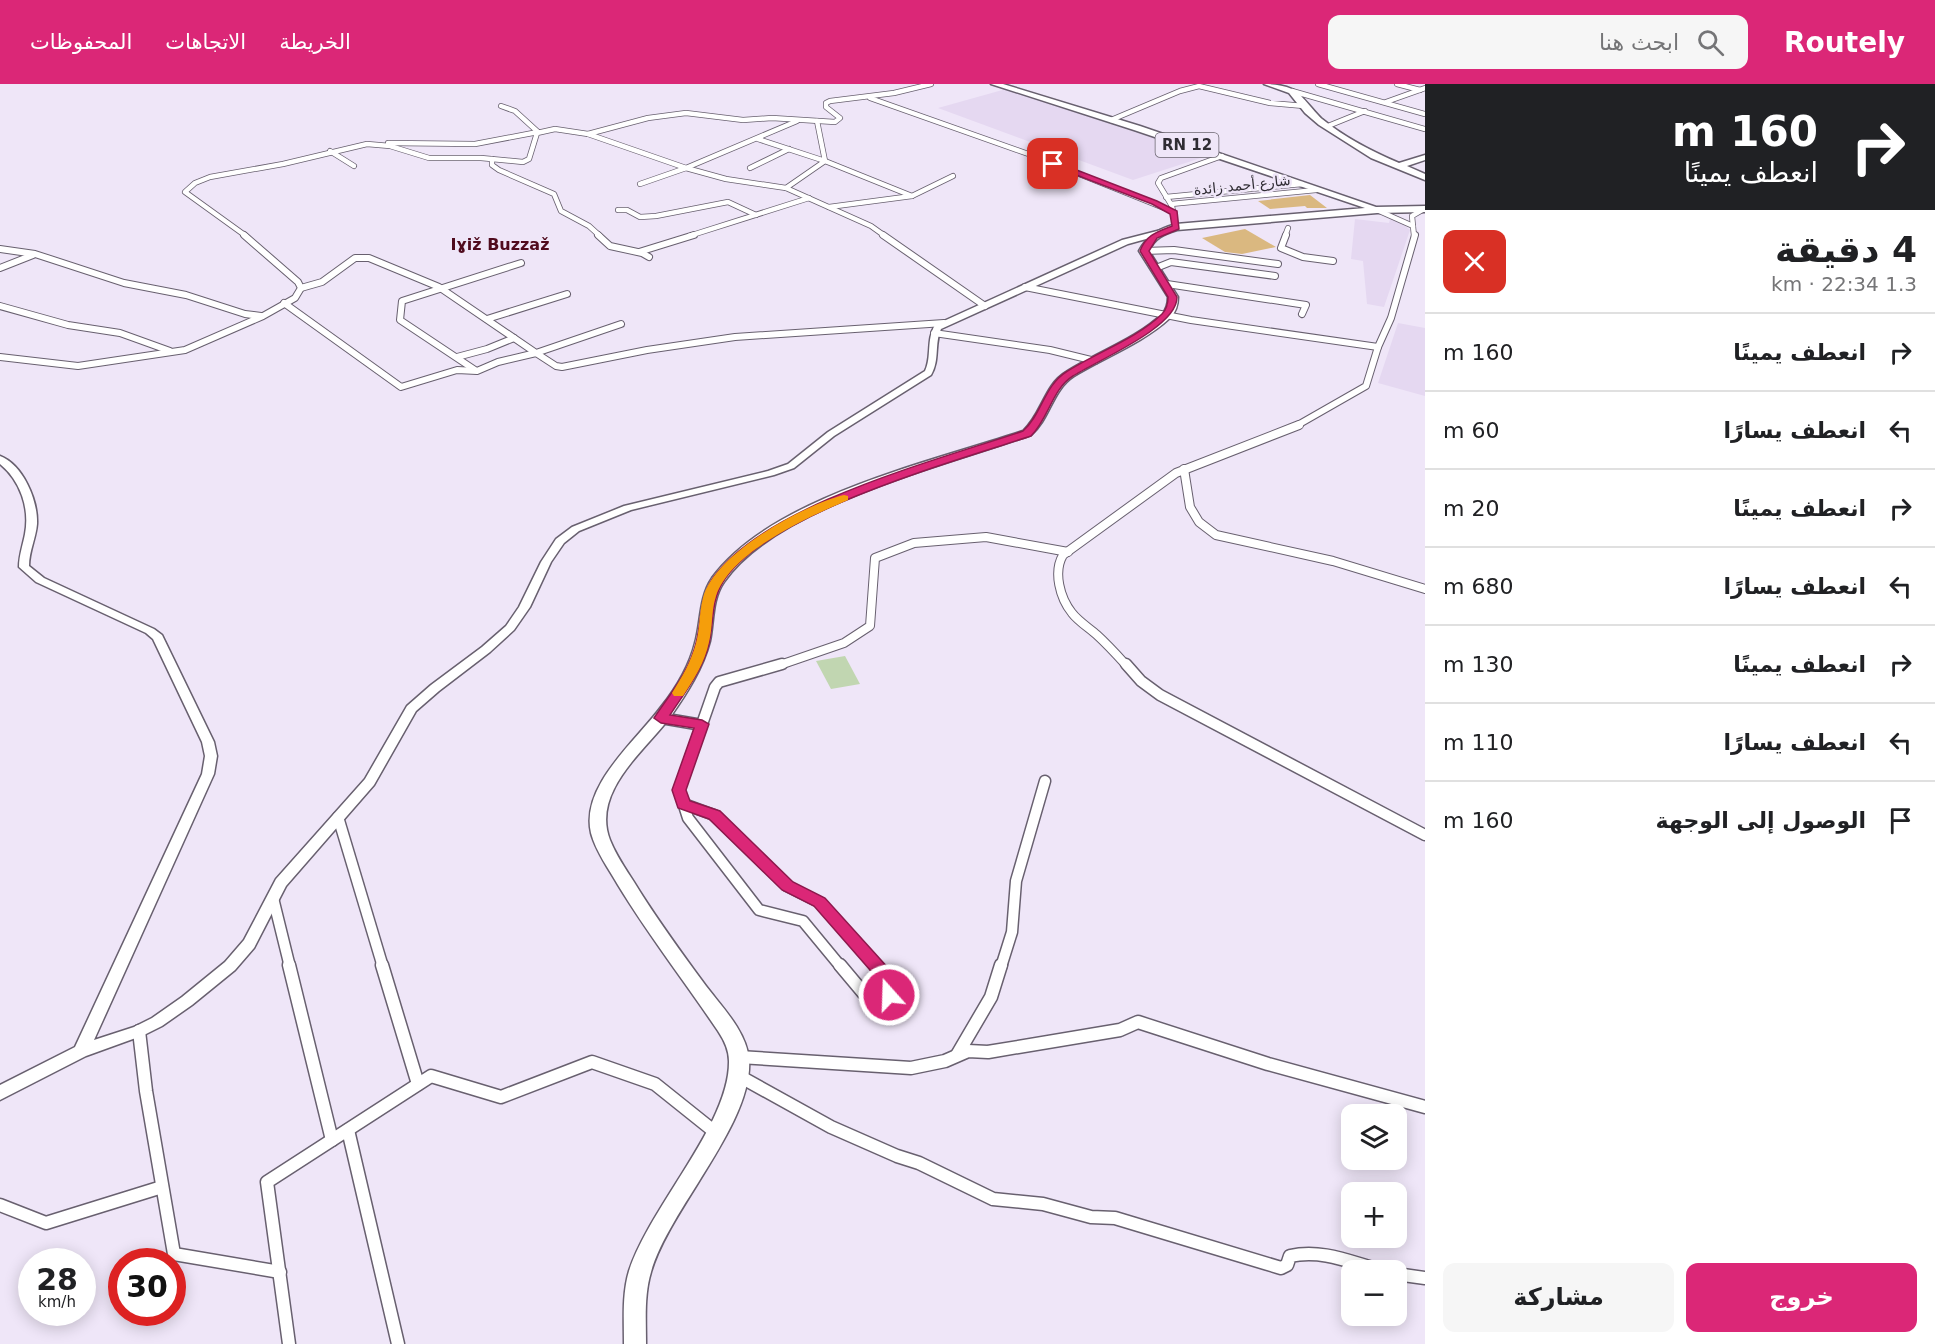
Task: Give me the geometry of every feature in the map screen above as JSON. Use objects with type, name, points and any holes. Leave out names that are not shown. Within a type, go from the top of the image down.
[{"type":"main road","name":"RN 12","points":[[995,84],[1222,156],[1377,210]]},
{"type":"main road","points":[[1268,84],[1292,91],[1304,106],[1328,126],[1374,156],[1425,177]]},
{"type":"main road","points":[[1400,166],[1425,157]]},
{"type":"main road","name":"RN 12","points":[[1161,231],[1175,220],[1425,209]]},
{"type":"main road","points":[[635,1344],[635,1307],[640,1272],[655,1236],[715,1132],[738,1085],[739,1057],[729,1032],[642,909],[608,852],[599,830],[598,808],[608,786],[661,718],[693,671],[703,643],[709,596],[718,579],[736,560],[762,539],[813,510],[880,483],[1027,433],[1037,424],[1057,384],[1167,315],[1173,305],[1173,297],[1167,284],[1144,251],[1147,242],[1161,231]]},
{"type":"street","points":[[588,134],[648,118],[686,113],[743,120],[769,118],[834,123],[840,120],[826,107],[828,102],[898,93],[931,84]]},
{"type":"street","points":[[1318,84],[1425,114]]},
{"type":"street","points":[[1397,84],[1423,90]]},
{"type":"street","points":[[1111,120],[1180,91],[1199,86],[1270,103],[1304,106]]},
{"type":"street","points":[[1328,126],[1423,90]]},
{"type":"street","points":[[1292,91],[1425,129]]},
{"type":"street","points":[[866,96],[1154,202],[1175,220]]},
{"type":"street","points":[[501,106],[514,111],[538,132]]},
{"type":"street","points":[[640,184],[686,168],[799,120]]},
{"type":"street","points":[[817,121],[825,161]]},
{"type":"street","points":[[301,288],[240,231],[185,192],[188,187],[204,179],[283,164],[330,151],[373,144],[475,144],[555,129],[588,134],[686,168],[726,179],[786,188],[871,226],[985,306]]},
{"type":"street","points":[[373,144],[429,158],[492,159],[520,163],[527,161],[538,132]]},
{"type":"street","points":[[758,139],[825,161],[912,196]]},
{"type":"street","points":[[750,168],[789,149]]},
{"type":"street","points":[[330,151],[354,166]]},
{"type":"street","points":[[1175,220],[1171,204],[1159,187],[1161,178],[1222,156]]},
{"type":"street","points":[[492,159],[492,165],[499,170],[554,194],[561,211],[589,226],[605,243],[649,257]]},
{"type":"street","points":[[786,188],[825,161]]},
{"type":"street","points":[[828,207],[912,196],[953,176]]},
{"type":"street","name":"شارع أحمد زائدة","points":[[1167,197],[1302,184]]},
{"type":"street","name":"شارع أحمد زائدة","points":[[1171,204],[1316,190]]},
{"type":"street","points":[[639,252],[809,198]]},
{"type":"street","points":[[618,210],[627,210],[640,217],[656,216],[728,202],[756,215]]},
{"type":"street","points":[[1425,209],[1412,216],[1415,233],[1391,318],[1378,346],[1366,386],[1291,429],[1185,469],[1157,485],[1068,552],[1058,563],[1056,573],[1071,612],[1107,644],[1141,681],[1171,701],[1425,835]]},
{"type":"street","points":[[1377,210],[1413,226]]},
{"type":"street","points":[[1288,228],[1281,248],[1303,257],[1333,261]]},
{"type":"street","points":[[301,288],[322,282],[351,260],[360,257],[377,261],[439,287],[536,353],[556,366],[562,367],[647,350],[735,337],[944,323],[1125,242],[1161,231]]},
{"type":"street","points":[[0,249],[35,254],[124,283],[186,295],[245,314],[263,316]]},
{"type":"street","points":[[1144,251],[1174,250],[1278,264]]},
{"type":"street","points":[[0,268],[35,254]]},
{"type":"street","points":[[1156,268],[1171,262],[1275,276]]},
{"type":"street","points":[[477,371],[400,318],[402,301],[439,287],[521,263]]},
{"type":"street","points":[[1167,284],[1306,305],[1302,314]]},
{"type":"street","points":[[1025,287],[1167,315],[1378,346]]},
{"type":"street","points":[[0,357],[78,366],[185,350],[263,316],[300,293],[301,288]]},
{"type":"street","points":[[487,319],[567,294]]},
{"type":"street","points":[[284,303],[401,387],[457,370],[477,371],[498,362],[536,353],[621,324]]},
{"type":"street","points":[[0,306],[52,319],[68,326],[120,333],[170,351]]},
{"type":"street","points":[[0,1093],[81,1051],[139,1031],[179,1006],[230,966],[249,944],[273,898],[293,868],[370,782],[411,709],[478,657],[511,627],[530,601],[552,552],[567,533],[632,507],[791,466],[831,434],[928,373],[933,362],[934,333],[944,323]]},
{"type":"street","points":[[934,333],[1050,350],[1095,361]]},
{"type":"street","points":[[457,357],[487,349],[514,338]]},
{"type":"street","points":[[0,459],[14,471],[31,505],[32,528],[24,558],[24,567],[40,580],[150,631],[158,637],[208,742],[211,756],[208,774],[81,1051]]},
{"type":"street","points":[[1185,469],[1186,501],[1205,529],[1216,535],[1333,561],[1425,589]]},
{"type":"street","points":[[684,804],[714,815],[787,886],[819,902],[893,985],[889,995],[866,996],[803,921],[759,910],[688,818],[679,790],[715,687],[719,682],[835,647],[864,633],[870,626],[875,558],[914,543],[986,537],[1068,552]]},
{"type":"street","points":[[661,718],[702,724]]},
{"type":"street","points":[[957,1055],[991,997],[1012,932],[1016,881],[1045,780]]},
{"type":"street","points":[[338,817],[418,1084]]},
{"type":"street","points":[[273,898],[332,1140]]},
{"type":"street","points":[[739,1057],[911,1068],[968,1051],[988,1052],[1120,1030],[1138,1022],[1268,1064],[1425,1107]]},
{"type":"street","points":[[139,1031],[174,1254],[280,1272]]},
{"type":"street","points":[[290,1344],[267,1182],[431,1076],[501,1097],[592,1062],[655,1084],[715,1132]]},
{"type":"street","points":[[739,1076],[831,1127],[897,1156],[919,1163],[993,1198],[1043,1204],[1091,1217],[1115,1218],[1281,1268],[1287,1265],[1290,1256],[1311,1252],[1347,1260]]},
{"type":"street","points":[[348,1130],[398,1344]]},
{"type":"street","points":[[0,1205],[46,1223],[162,1186]]},
{"type":"street","points":[[1407,1276],[1425,1278]]},
{"type":"shaded area","points":[[1006,89],[1207,156],[1133,180],[938,108]]},
{"type":"shaded area","points":[[1355,219],[1389,223],[1390,219],[1398,220],[1410,230],[1384,307],[1367,304],[1363,261],[1351,259]]},
{"type":"shaded area","points":[[1398,323],[1425,328],[1425,396],[1378,383]]},
{"type":"green space","points":[[845,656],[860,684],[831,689],[816,661]]},
{"type":"building","points":[[1310,195],[1327,208],[1307,208],[1305,206],[1270,209],[1258,201]]},
{"type":"building","points":[[1245,229],[1276,247],[1242,254],[1225,252],[1202,238]]},
{"type":"slow traffic","points":[[678,693],[693,671],[703,643],[709,596],[718,579],[736,560],[783,525],[844,498]]},
{"type":"district","name":"Iɣiž Buzzaž","points":[[500,244]]},
{"type":"route","points":[[889,995],[893,985],[819,902],[787,886],[714,815],[684,804],[679,790],[702,724],[661,718],[693,671],[703,643],[709,596],[718,579],[736,560],[762,539],[813,510],[880,483],[1027,433],[1037,424],[1057,384],[1068,375],[1137,336],[1167,315],[1173,305],[1173,297],[1167,284],[1144,251],[1147,242],[1154,236],[1161,231],[1176,227],[1174,212],[1154,202],[1053,164]]}]
